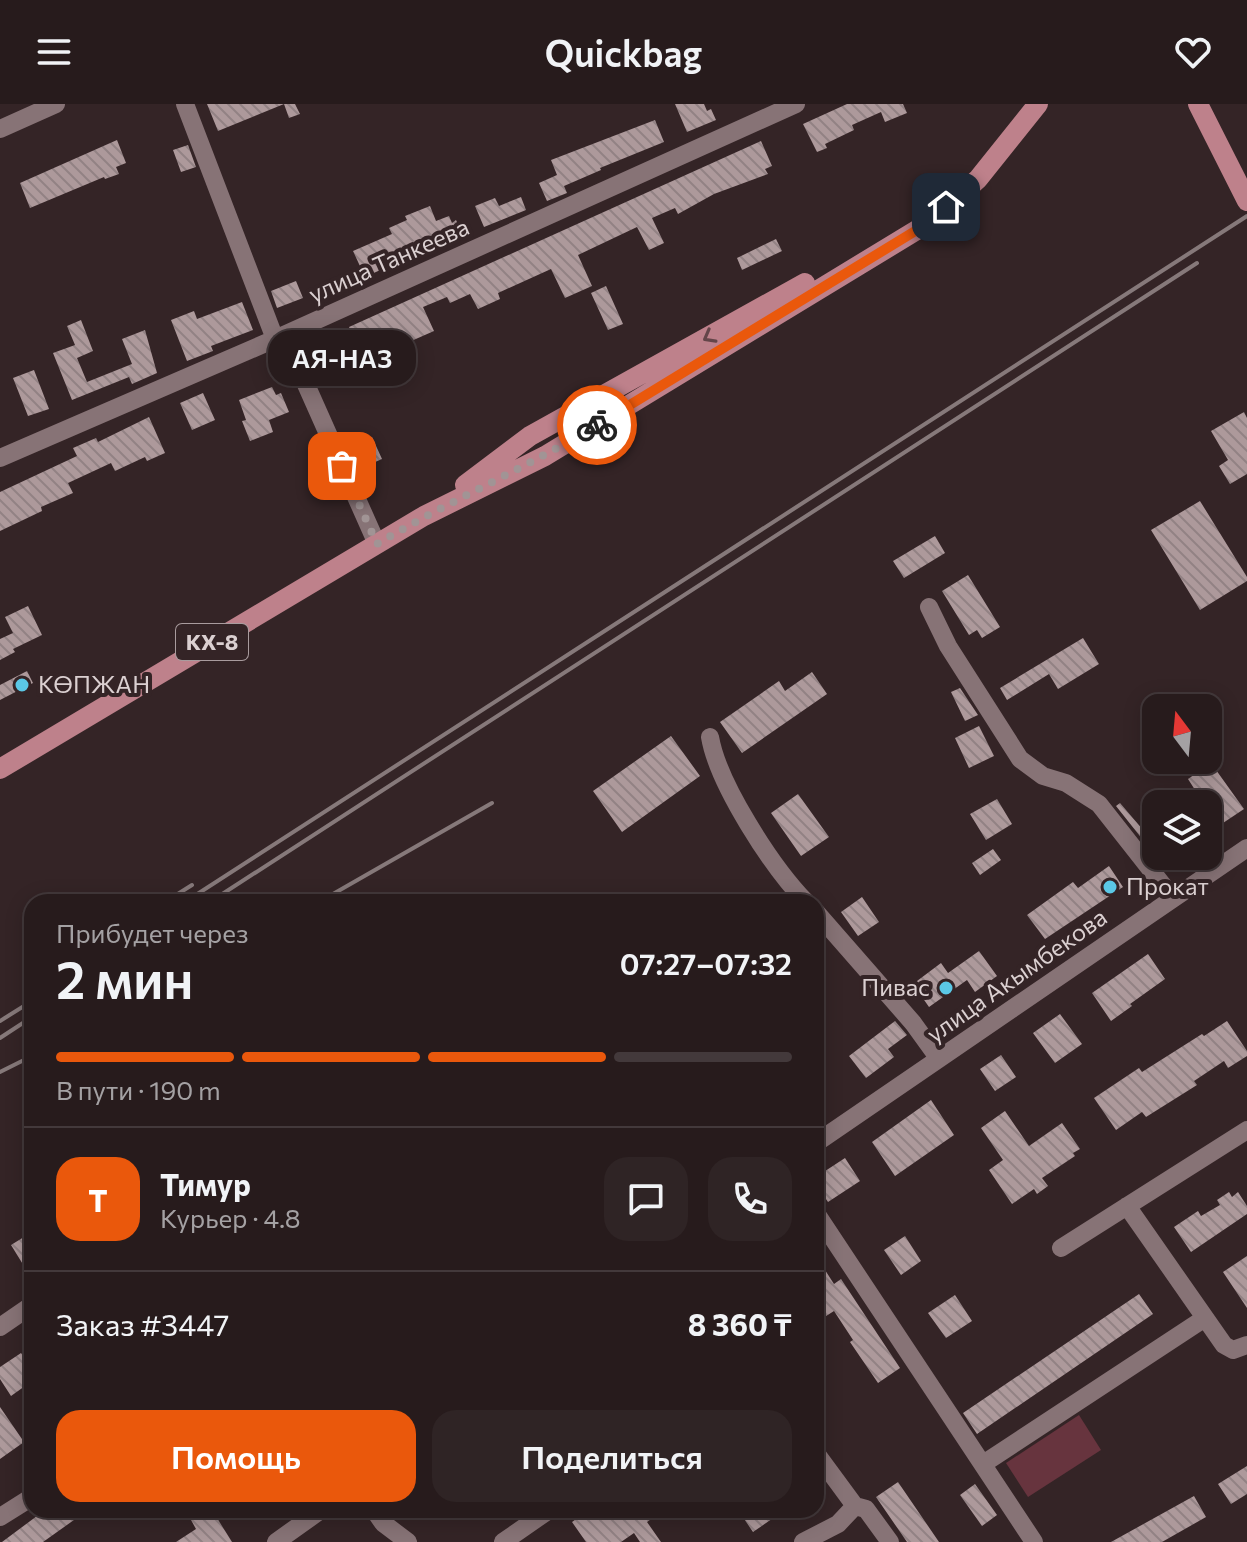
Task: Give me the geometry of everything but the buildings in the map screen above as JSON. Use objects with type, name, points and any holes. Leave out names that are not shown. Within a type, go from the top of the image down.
[{"type":"main road","name":"КХ-8","points":[[0,769],[424,516],[545,456],[930,222],[978,179],[1038,104]]},
{"type":"main road","points":[[1200,109],[1247,201]]},
{"type":"main road","name":"КХ-8","points":[[424,516],[530,436],[820,275],[879,253]]},
{"type":"main road","points":[[530,436],[529,446],[533,454],[545,456]]},
{"type":"street","points":[[0,129],[56,104]]},
{"type":"street","points":[[185,104],[279,337],[377,544]]},
{"type":"street","name":"улица Танкеева","points":[[0,458],[279,337],[796,104]]},
{"type":"street","points":[[929,607],[948,646],[1020,759],[1043,776],[1066,783],[1099,804],[1173,898]]},
{"type":"street","points":[[710,737],[713,752],[746,819],[783,878],[798,894]]},
{"type":"street","name":"улица Акымбекова","points":[[824,1138],[1247,848]]},
{"type":"street","points":[[824,921],[913,1023],[939,1059]]},
{"type":"street","points":[[1061,1248],[1247,1130]]},
{"type":"street","points":[[1127,1206],[1224,1345],[1233,1350],[1247,1345]]},
{"type":"street","points":[[824,1225],[1034,1542]]},
{"type":"street","points":[[0,1327],[24,1310]]},
{"type":"street","points":[[983,1464],[1205,1318]]},
{"type":"street","points":[[824,1464],[855,1506],[866,1509],[890,1542]]},
{"type":"street","points":[[0,1517],[24,1502]]},
{"type":"street","points":[[803,1542],[838,1524],[855,1506]]},
{"type":"street","points":[[276,1542],[310,1518]]},
{"type":"street","points":[[380,1518],[387,1542]]},
{"type":"street","points":[[381,1518],[408,1542]]},
{"type":"street","points":[[503,1542],[538,1518]]},
{"type":"shaded area","points":[[1079,1415],[1101,1450],[1028,1497],[1006,1463]]},
{"type":"railway","points":[[197,894],[1247,216]]},
{"type":"railway","points":[[222,894],[1197,263]]},
{"type":"railway","points":[[333,894],[492,803]]},
{"type":"railway","points":[[178,894],[192,885]]},
{"type":"railway","points":[[0,1021],[24,1006]]},
{"type":"railway","points":[[0,1038],[24,1022]]},
{"type":"railway","points":[[0,1072],[24,1060]]},
{"type":"way so far","points":[[342,466],[377,544],[424,516],[545,456],[597,425]]},
{"type":"place","name":"АЯ-НАЗ","points":[[342,466]]},
{"type":"place","name":"КӨПЖАН","points":[[22,685]]},
{"type":"place","name":"Прокат","points":[[1110,887]]},
{"type":"place","name":"Пивас","points":[[946,988]]},
{"type":"route","points":[[597,425],[930,222],[946,207]]}]
